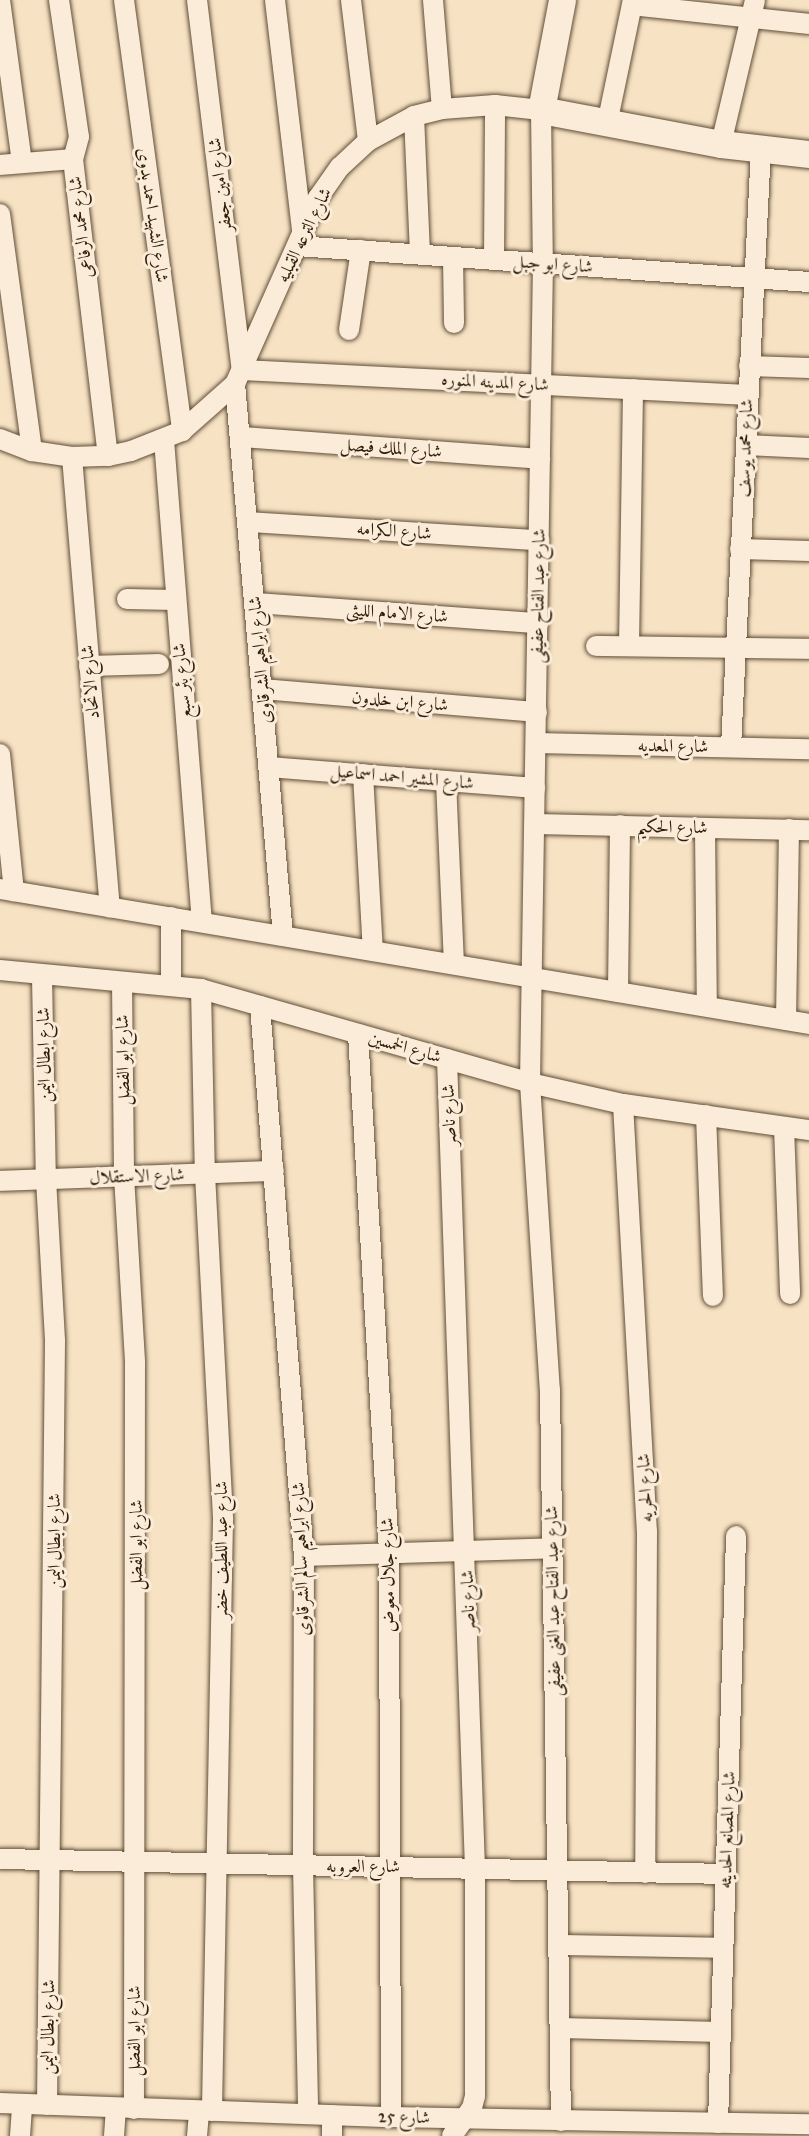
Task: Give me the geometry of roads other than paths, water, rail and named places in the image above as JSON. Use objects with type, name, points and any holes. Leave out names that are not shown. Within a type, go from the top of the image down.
[{"type":"main road","points":[[541,110],[562,0]]},
{"type":"main road","name":"شارع الترعه القبليه","points":[[541,110],[721,144],[809,154]]},
{"type":"street","points":[[0,0],[22,164]]},
{"type":"street","name":"شارع محمد الرفاعى","points":[[59,0],[79,136],[73,159],[108,456]]},
{"type":"street","name":"شارع الشهيد احمد بدوى","points":[[124,0],[182,431]]},
{"type":"street","name":"شارع امين جعفر","points":[[197,0],[239,377]]},
{"type":"street","points":[[275,0],[300,239]]},
{"type":"street","points":[[351,0],[368,141]]},
{"type":"street","points":[[433,0],[442,109]]},
{"type":"street","points":[[607,124],[632,2],[753,9],[809,24]]},
{"type":"street","points":[[721,144],[753,9]]},
{"type":"street","points":[[494,259],[495,105]]},
{"type":"street","name":"شارع الترعه القبليه","points":[[0,439],[32,451],[72,457],[108,456],[164,440],[182,431],[239,377],[318,198],[340,167],[368,141],[414,116],[442,109],[495,105],[541,110]]},
{"type":"street","name":"شارع عبد الفتاح عفيفى","points":[[530,1083],[542,384],[541,110]]},
{"type":"street","points":[[414,116],[420,254]]},
{"type":"street","name":"شارع محمد يوسف","points":[[731,747],[761,149]]},
{"type":"street","points":[[0,165],[73,159]]},
{"type":"street","points":[[0,213],[32,451]]},
{"type":"street","name":"شارع ابو جبل","points":[[300,239],[361,250],[809,282]]},
{"type":"street","points":[[349,330],[361,250]]},
{"type":"street","points":[[453,257],[454,323]]},
{"type":"street","points":[[749,366],[809,368]]},
{"type":"street","name":"شارع المدينه المنوره","points":[[239,377],[542,384],[747,395]]},
{"type":"street","name":"شارع ابراهيم الشرقاوى","points":[[239,377],[283,936]]},
{"type":"street","points":[[629,646],[633,389]]},
{"type":"street","name":"شارع الملك فيصل","points":[[242,436],[540,459]]},
{"type":"street","name":"شارع بئر سبع","points":[[164,440],[202,922]]},
{"type":"street","points":[[746,445],[809,448]]},
{"type":"street","name":"شارع الاتحاد","points":[[72,457],[110,907]]},
{"type":"street","name":"شارع الكرامه","points":[[249,522],[539,540]]},
{"type":"street","points":[[740,549],[809,551]]},
{"type":"street","points":[[128,599],[176,600]]},
{"type":"street","name":"شارع الامام الليثى","points":[[256,603],[538,623]]},
{"type":"street","points":[[596,646],[809,649]]},
{"type":"street","points":[[89,666],[159,664]]},
{"type":"street","name":"شارع ابن خلدون","points":[[263,689],[537,712]]},
{"type":"street","name":"شارع المعديه","points":[[536,743],[809,749]]},
{"type":"street","points":[[0,754],[7,890],[809,1024]]},
{"type":"street","name":"شارع المشير احمد اسماعيل","points":[[269,767],[535,788]]},
{"type":"street","points":[[363,774],[373,951]]},
{"type":"street","points":[[446,781],[454,964]]},
{"type":"street","name":"شارع الحكيم","points":[[535,824],[809,830]]},
{"type":"street","points":[[618,992],[620,825]]},
{"type":"street","points":[[705,828],[707,1006]]},
{"type":"street","points":[[786,1020],[789,829]]},
{"type":"street","points":[[171,917],[171,986]]},
{"type":"street","name":"شارع الخمسين","points":[[0,970],[42,977],[201,989],[530,1083],[623,1104],[809,1131]]},
{"type":"street","name":"شارع ابطال اليمن","points":[[42,977],[46,1179],[55,1342],[47,2105]]},
{"type":"street","name":"شارع ابو الفضل","points":[[114,2136],[125,2108],[135,1860],[135,1362],[124,1176],[122,982]]},
{"type":"street","name":"شارع عبد اللطيف خضر","points":[[197,2136],[205,2111],[216,1861],[224,1520],[205,1173],[201,989]]},
{"type":"street","name":"شارع ابراهيم سالم الشرقاوى","points":[[260,1006],[304,1556],[303,1866],[308,2114]]},
{"type":"street","name":"شارع جلال معوض","points":[[358,1034],[389,1551],[387,1866],[391,2117]]},
{"type":"street","name":"شارع ناصر","points":[[447,1059],[466,1550],[475,1867],[475,2096],[465,2118],[452,2136]]},
{"type":"street","name":"شارع عبد الفتاح عبد الغنى عفيفى","points":[[530,1083],[548,1354],[561,2121]]},
{"type":"street","name":"شارع الحريه","points":[[623,1104],[647,1531],[645,1873]]},
{"type":"street","points":[[706,1115],[713,1296]]},
{"type":"street","points":[[784,1127],[790,1294]]},
{"type":"street","name":"شارع الاستقلال","points":[[0,1180],[274,1171]]},
{"type":"street","name":"شارع المصانع الحديثه","points":[[709,2128],[721,2032],[736,1536]]},
{"type":"street","points":[[304,1556],[389,1551],[552,1548]]},
{"type":"street","name":"شارع العروبه","points":[[0,1859],[216,1861],[303,1866],[475,1867],[557,1872],[726,1874]]},
{"type":"street","points":[[558,1945],[723,1948]]},
{"type":"street","points":[[560,2028],[721,2032]]},
{"type":"street","name":"شارع 25","points":[[0,2103],[561,2121],[646,2129],[809,2124]]},
{"type":"street","points":[[20,2136],[22,2104]]},
{"type":"street","points":[[332,2136],[333,2115]]}]
